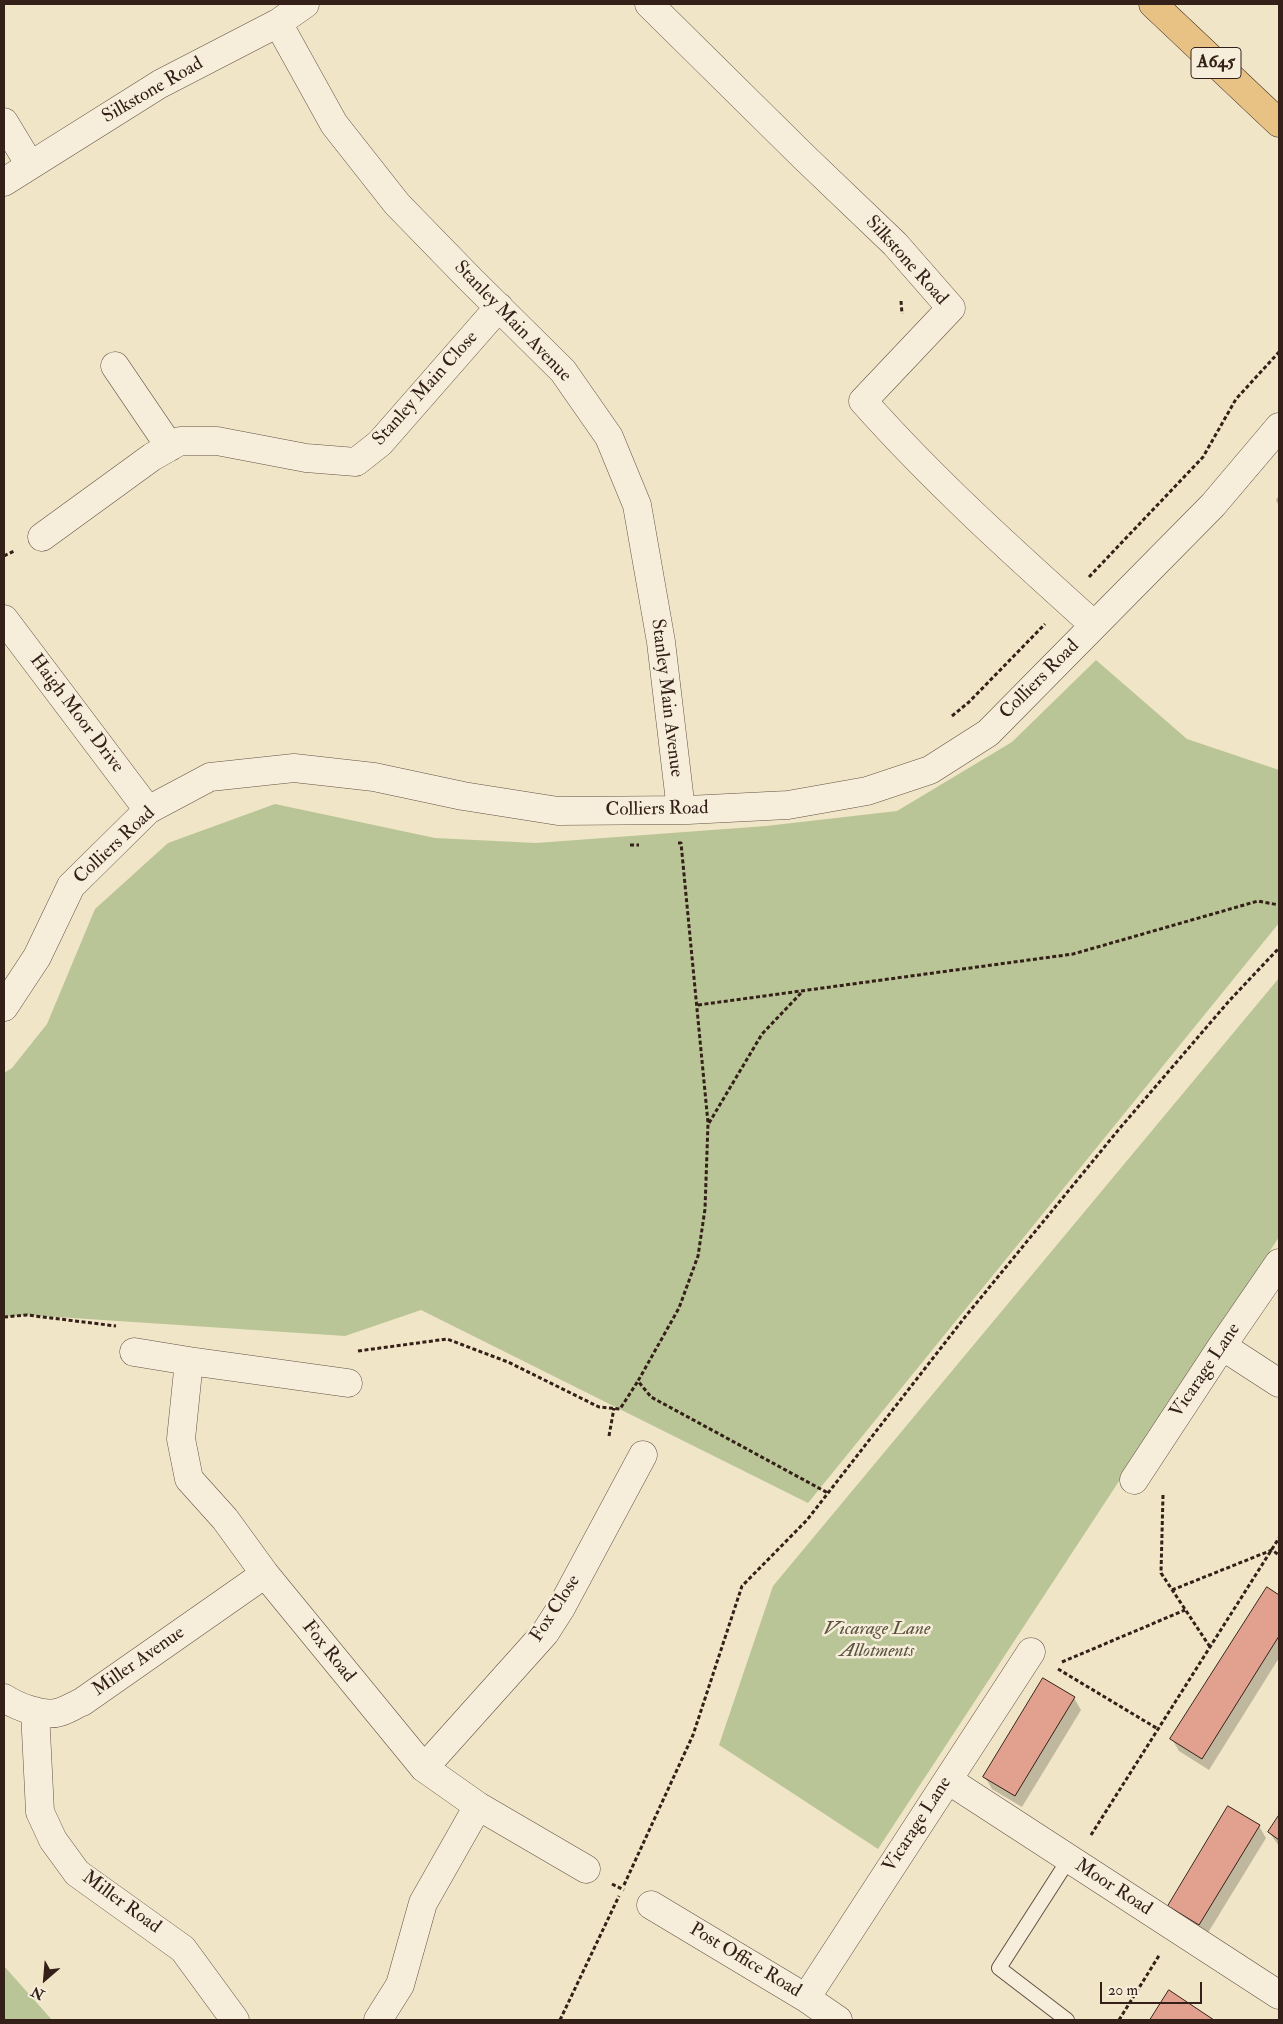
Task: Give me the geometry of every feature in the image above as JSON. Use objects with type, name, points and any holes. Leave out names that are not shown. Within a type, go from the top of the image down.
[{"type":"main road","name":"A645","points":[[1153,4],[1279,123]]},
{"type":"street","name":"Silkstone Road","points":[[4,182],[160,84],[278,23],[305,4]]},
{"type":"street","name":"Silkstone Road","points":[[649,4],[895,244],[951,308],[863,401],[894,436],[990,531],[1094,625]]},
{"type":"street","name":"Stanley Main Avenue","points":[[278,23],[334,124],[397,204],[564,370],[609,437],[637,505],[661,642],[681,810]]},
{"type":"street","points":[[4,122],[30,165]]},
{"type":"street","name":"Stanley Main Close","points":[[42,537],[152,457],[180,441],[217,442],[306,458],[356,462],[380,443],[499,307]]},
{"type":"street","points":[[115,366],[170,447]]},
{"type":"street","name":"Colliers Road","points":[[4,1008],[37,957],[71,886],[148,810],[210,778],[294,768],[374,777],[463,796],[558,811],[681,810],[788,804],[867,791],[930,770],[988,733],[1213,505],[1279,427]]},
{"type":"street","name":"Haigh Moor Drive","points":[[4,619],[148,810]]},
{"type":"street","name":"Vicarage Lane","points":[[1134,1480],[1279,1263]]},
{"type":"street","points":[[1222,1346],[1279,1383]]},
{"type":"street","points":[[134,1352],[348,1383]]},
{"type":"street","name":"Fox Road","points":[[189,1361],[181,1439],[189,1479],[225,1519],[265,1574],[424,1768],[478,1806],[586,1869]]},
{"type":"street","name":"Fox Close","points":[[424,1768],[545,1632],[643,1455]]},
{"type":"street","name":"Miller Avenue","points":[[4,1698],[11,1703],[35,1711],[56,1713],[82,1702],[265,1574]]},
{"type":"street","name":"Vicarage Lane","points":[[806,1998],[1031,1652]]},
{"type":"street","name":"Miller Road","points":[[35,1711],[40,1812],[53,1840],[77,1873],[183,1949],[235,2020]]},
{"type":"street","name":"Moor Road","points":[[948,1780],[1279,1995]]},
{"type":"street","points":[[378,2020],[400,1985],[423,1902],[478,1806]]},
{"type":"street","name":"Post Office Road","points":[[651,1905],[806,1998],[838,2020]]},
{"type":"lane","points":[[1067,2020],[999,1968],[1071,1861]]},
{"type":"path","points":[[900,299],[903,317]]},
{"type":"path","points":[[1066,601],[1203,457],[1236,399],[1279,352]]},
{"type":"path","points":[[672,843],[681,843],[698,1006],[708,1124],[705,1209],[698,1256],[679,1308],[638,1381],[650,1397],[828,1493]]},
{"type":"path","points":[[630,845],[647,844]]},
{"type":"path","points":[[698,1006],[1073,954],[1258,902],[1279,905]]},
{"type":"path","points":[[560,2020],[692,1735],[742,1586],[807,1520],[965,1317],[1120,1128],[1228,1001],[1279,948]]},
{"type":"path","points":[[708,1124],[762,1034],[802,991]]},
{"type":"path","points":[[609,1436],[614,1408]]},
{"type":"path","points":[[1163,1494],[1161,1574],[1210,1647]]},
{"type":"path","points":[[1071,1861],[1158,1729],[1279,1538]]},
{"type":"path","points":[[1172,1590],[1272,1550]]},
{"type":"path","points":[[1272,1550],[1279,1555]]},
{"type":"path","points":[[1158,1729],[1053,1666],[1185,1610]]},
{"type":"path","points":[[586,1869],[651,1905]]},
{"type":"path","points":[[1119,2020],[1176,1928]]},
{"type":"green space","points":[[1096,660],[1187,739],[1279,770],[1279,923],[808,1503],[421,1310],[345,1336],[27,1315],[4,1317],[4,1073],[12,1068],[47,1024],[95,909],[168,843],[275,804],[435,838],[536,843],[766,826],[897,811],[1012,742]]},
{"type":"green space","name":"Vicarage Lane Allotments","points":[[1279,978],[1279,1237],[878,1849],[719,1745],[773,1586]]},
{"type":"green space","points":[[4,1966],[52,2020],[4,2020]]},
{"type":"building","points":[[1267,1587],[1279,1595],[1279,1636],[1202,1759],[1170,1739]]},
{"type":"building","points":[[1043,1678],[1075,1697],[1015,1796],[983,1777]]},
{"type":"building","points":[[1228,1806],[1260,1825],[1199,1925],[1168,1906]]},
{"type":"building","points":[[1279,1815],[1279,1840],[1268,1832]]},
{"type":"building","points":[[1169,1990],[1214,2020],[1150,2020]]}]
